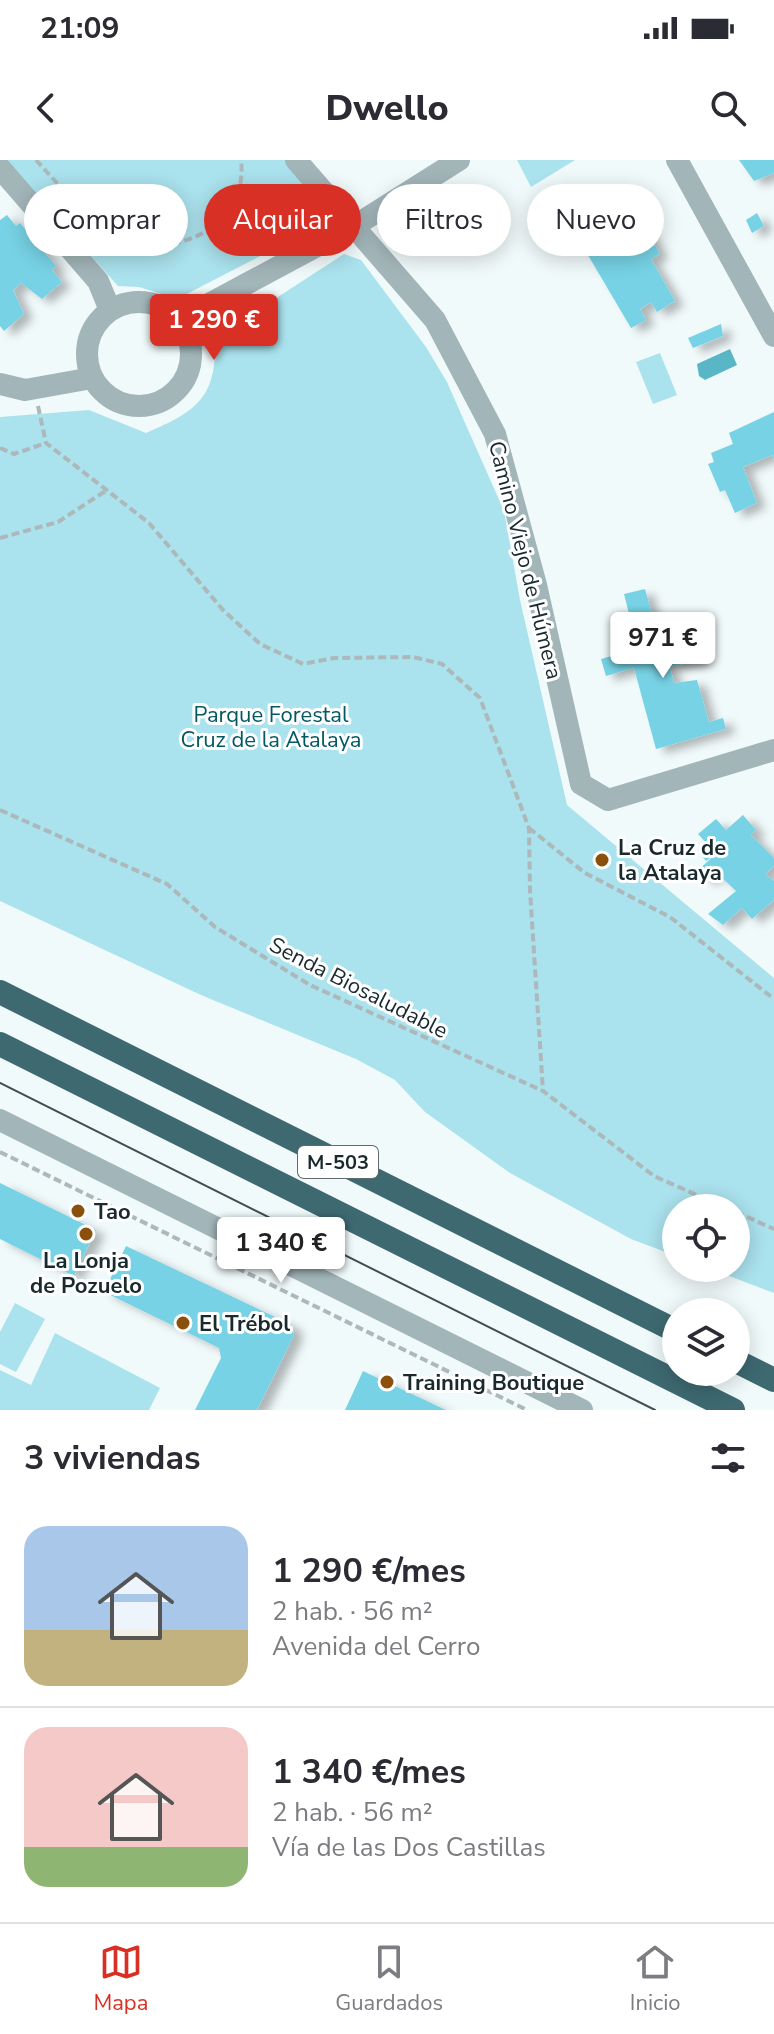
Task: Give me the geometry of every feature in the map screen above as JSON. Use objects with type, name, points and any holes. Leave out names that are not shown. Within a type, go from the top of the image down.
[{"type":"highway","name":"M-503","points":[[0,992],[662,1324]]},
{"type":"highway","name":"M-503","points":[[0,1044],[733,1410]]},
{"type":"highway","points":[[750,1368],[774,1380]]},
{"type":"street","name":"Camino Viejo de Húmera","points":[[296,160],[318,184]]},
{"type":"street","points":[[361,222],[459,160]]},
{"type":"street","points":[[677,160],[774,336]]},
{"type":"street","points":[[0,168],[98,281],[110,310]]},
{"type":"street","name":"Camino Viejo de Húmera","points":[[361,231],[435,320],[495,434],[536,585],[581,784],[608,800],[774,750]]},
{"type":"street","points":[[182,323],[198,310],[298,256]]},
{"type":"street","points":[[144,302],[165,308],[182,323],[192,355],[189,373],[177,392],[159,404],[127,406],[101,391],[92,378],[86,349],[94,327],[110,310],[124,304],[144,302]]},
{"type":"street","points":[[0,384],[25,390],[92,378]]},
{"type":"street","points":[[0,1120],[582,1410]]},
{"type":"path","points":[[36,160],[95,222],[126,239],[152,242],[187,241],[222,222],[236,198],[241,160]]},
{"type":"path","points":[[38,405],[46,443],[149,523],[223,610],[260,644],[303,664],[379,657],[413,657],[442,664],[480,698],[529,828],[543,1091]]},
{"type":"path","points":[[0,448],[14,454],[46,443]]},
{"type":"path","points":[[0,538],[58,522],[107,490]]},
{"type":"path","name":"Senda Biosaludable","points":[[0,810],[167,884],[215,927],[310,985],[543,1091],[654,1176],[694,1194]]},
{"type":"path","points":[[529,828],[585,873],[670,917],[774,999]]},
{"type":"path","points":[[0,1152],[527,1410]]},
{"type":"path","points":[[750,1218],[774,1229]]},
{"type":"green space","points":[[5,160],[286,160],[307,184],[204,184],[204,256],[260,256],[177,299],[139,287],[118,286],[91,256],[188,256],[188,184],[27,184]]},
{"type":"green space","points":[[517,160],[575,160],[536,184],[529,184]]},
{"type":"green space","name":"Parque Forestal Cruz de la Atalaya","points":[[341,256],[350,256],[361,260],[426,347],[447,382],[504,511],[520,600],[567,805],[774,978],[774,1293],[745,1282],[750,1282],[750,1194],[662,1194],[662,1251],[631,1239],[510,1173],[425,1112],[395,1080],[356,1059],[201,995],[0,901],[0,417],[89,410],[146,433],[179,417],[201,399],[212,375],[215,338]]},
{"type":"green space","points":[[660,353],[677,395],[653,404],[636,362]]},
{"type":"green space","points":[[15,1303],[45,1319],[16,1372],[0,1364],[0,1332]]},
{"type":"green space","points":[[55,1333],[160,1388],[149,1410],[0,1410],[0,1370],[31,1385]]},
{"type":"shaded area","points":[[730,349],[737,365],[705,380],[699,376],[697,364]]},
{"type":"building","points":[[739,160],[774,160],[774,173],[754,181]]},
{"type":"building","points":[[757,213],[764,226],[752,233],[746,220]]},
{"type":"building","points":[[7,215],[16,226],[20,223],[24,228],[24,256],[48,256],[56,266],[52,270],[62,282],[42,299],[21,283],[13,290],[24,314],[4,331],[0,326],[0,220]]},
{"type":"building","points":[[588,256],[656,256],[651,259],[675,301],[657,312],[651,302],[640,309],[646,320],[631,328]]},
{"type":"building","points":[[721,324],[723,336],[693,348],[688,338]]},
{"type":"building","points":[[774,412],[774,460],[772,455],[743,467],[757,503],[735,513],[725,490],[720,492],[708,464],[714,462],[711,453],[733,444],[729,433]]},
{"type":"building","points":[[645,589],[661,646],[694,638],[699,660],[670,667],[674,683],[697,680],[709,722],[723,718],[726,729],[656,749],[634,668],[606,676],[601,659],[638,649],[624,594]]},
{"type":"building","points":[[743,815],[756,830],[751,835],[774,858],[774,866],[765,874],[774,881],[774,900],[752,919],[742,908],[723,925],[708,914],[736,891],[717,873],[707,881],[698,870],[716,854],[706,861],[700,854],[709,846],[698,834],[716,819],[726,830]]},
{"type":"building","points":[[0,1183],[96,1230],[74,1276],[0,1239]]},
{"type":"building","points":[[126,1246],[292,1325],[294,1335],[257,1410],[195,1410],[221,1358],[219,1348],[104,1292]]},
{"type":"building","points":[[363,1371],[446,1410],[345,1410]]},
{"type":"tram line","points":[[0,1083],[655,1410]]},
{"type":"place","name":"La Cruz de la Atalaya","points":[[602,860]]},
{"type":"place","name":"Tao","points":[[78,1211]]},
{"type":"place","name":"La Lonja de Pozuelo","points":[[86,1234]]},
{"type":"place","name":"El Trébol","points":[[183,1323]]},
{"type":"place","name":"Training Boutique","points":[[387,1382]]}]
